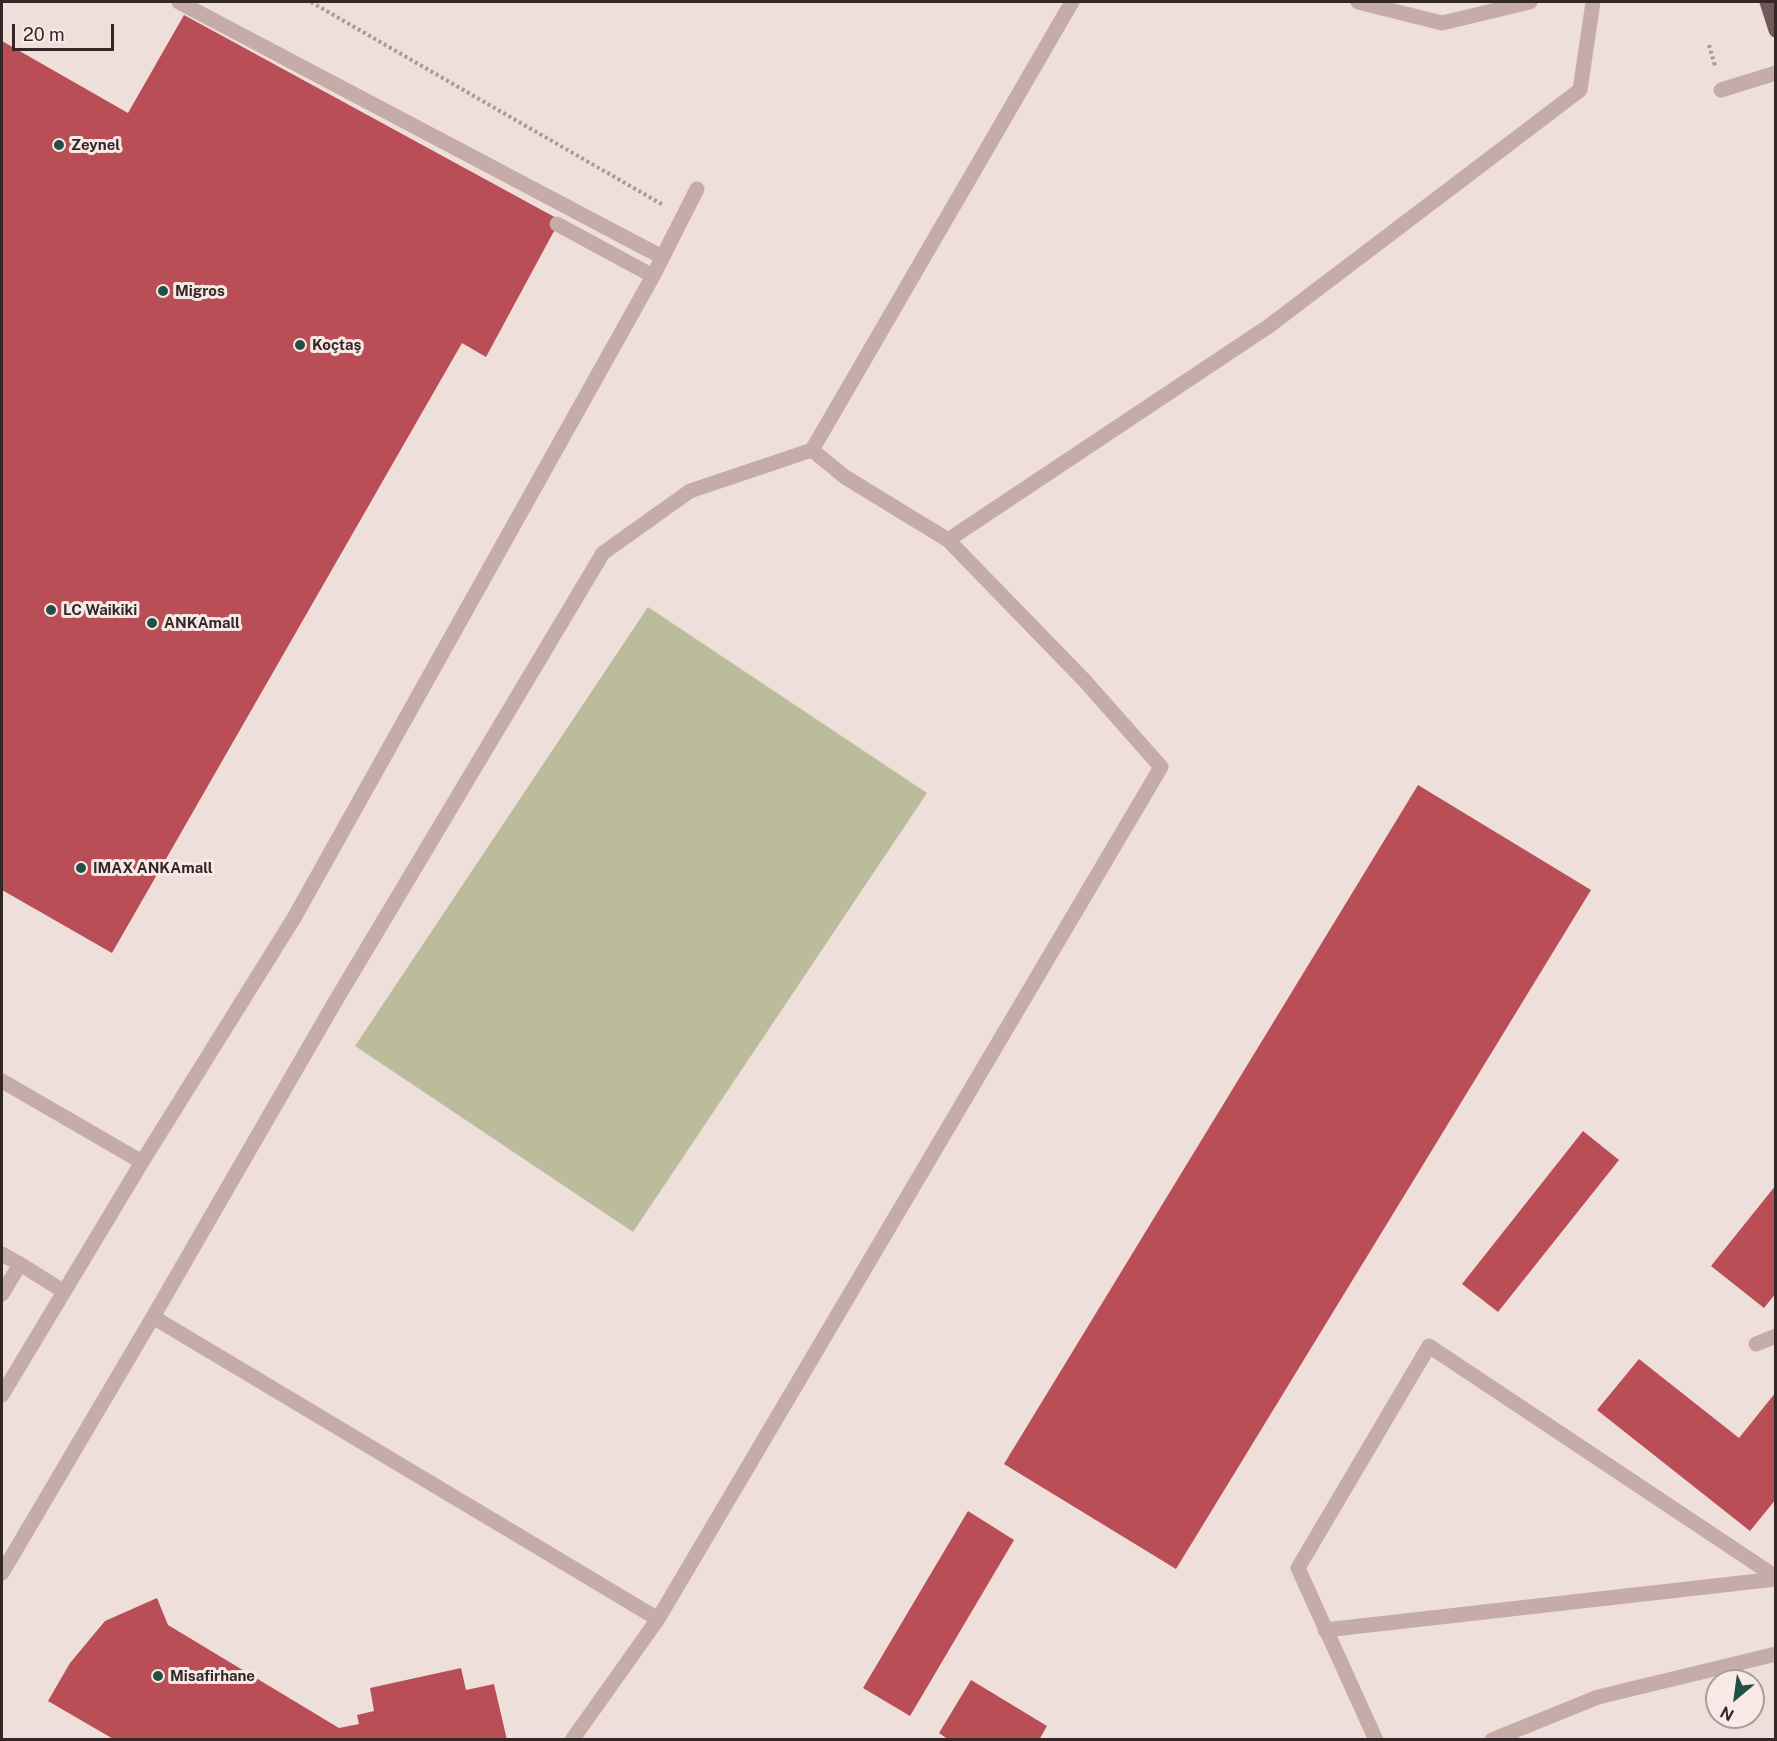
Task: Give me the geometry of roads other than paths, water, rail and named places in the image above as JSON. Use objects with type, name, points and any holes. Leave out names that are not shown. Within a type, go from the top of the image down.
[{"type":"main road","points":[[1767,2],[1776,30]]},
{"type":"street","points":[[178,2],[662,257]]},
{"type":"street","points":[[2,1573],[332,1006],[603,552],[690,491],[812,450],[1072,2]]},
{"type":"street","points":[[1358,2],[1442,23],[1530,2]]},
{"type":"street","points":[[948,540],[1269,326],[1580,90],[1593,2]]},
{"type":"street","points":[[1721,90],[1776,73]]},
{"type":"street","points":[[2,1395],[63,1291],[294,918],[653,276],[697,189]]},
{"type":"street","points":[[557,224],[653,276]]},
{"type":"street","points":[[572,1740],[657,1619],[1161,767],[1085,681],[948,540],[845,477],[812,450]]},
{"type":"street","points":[[2,1081],[142,1162]]},
{"type":"street","points":[[2,1254],[63,1291]]},
{"type":"street","points":[[2,1294],[20,1264]]},
{"type":"street","points":[[153,1317],[657,1619]]},
{"type":"street","points":[[1756,1344],[1776,1336]]},
{"type":"street","points":[[1376,1740],[1298,1568],[1429,1346],[1776,1578]]},
{"type":"street","points":[[1325,1630],[1776,1578]]},
{"type":"street","points":[[1492,1740],[1598,1697],[1776,1654]]},
{"type":"place","name":"Zeynel","points":[[59,145]]},
{"type":"place","name":"Migros","points":[[163,291]]},
{"type":"place","name":"Koçtaş","points":[[300,345]]},
{"type":"place","name":"LC Waikiki","points":[[51,610]]},
{"type":"place","name":"ANKAmall","points":[[152,623]]},
{"type":"place","name":"IMAX ANKAmall","points":[[81,868]]},
{"type":"place","name":"Misafirhane","points":[[158,1676]]}]
